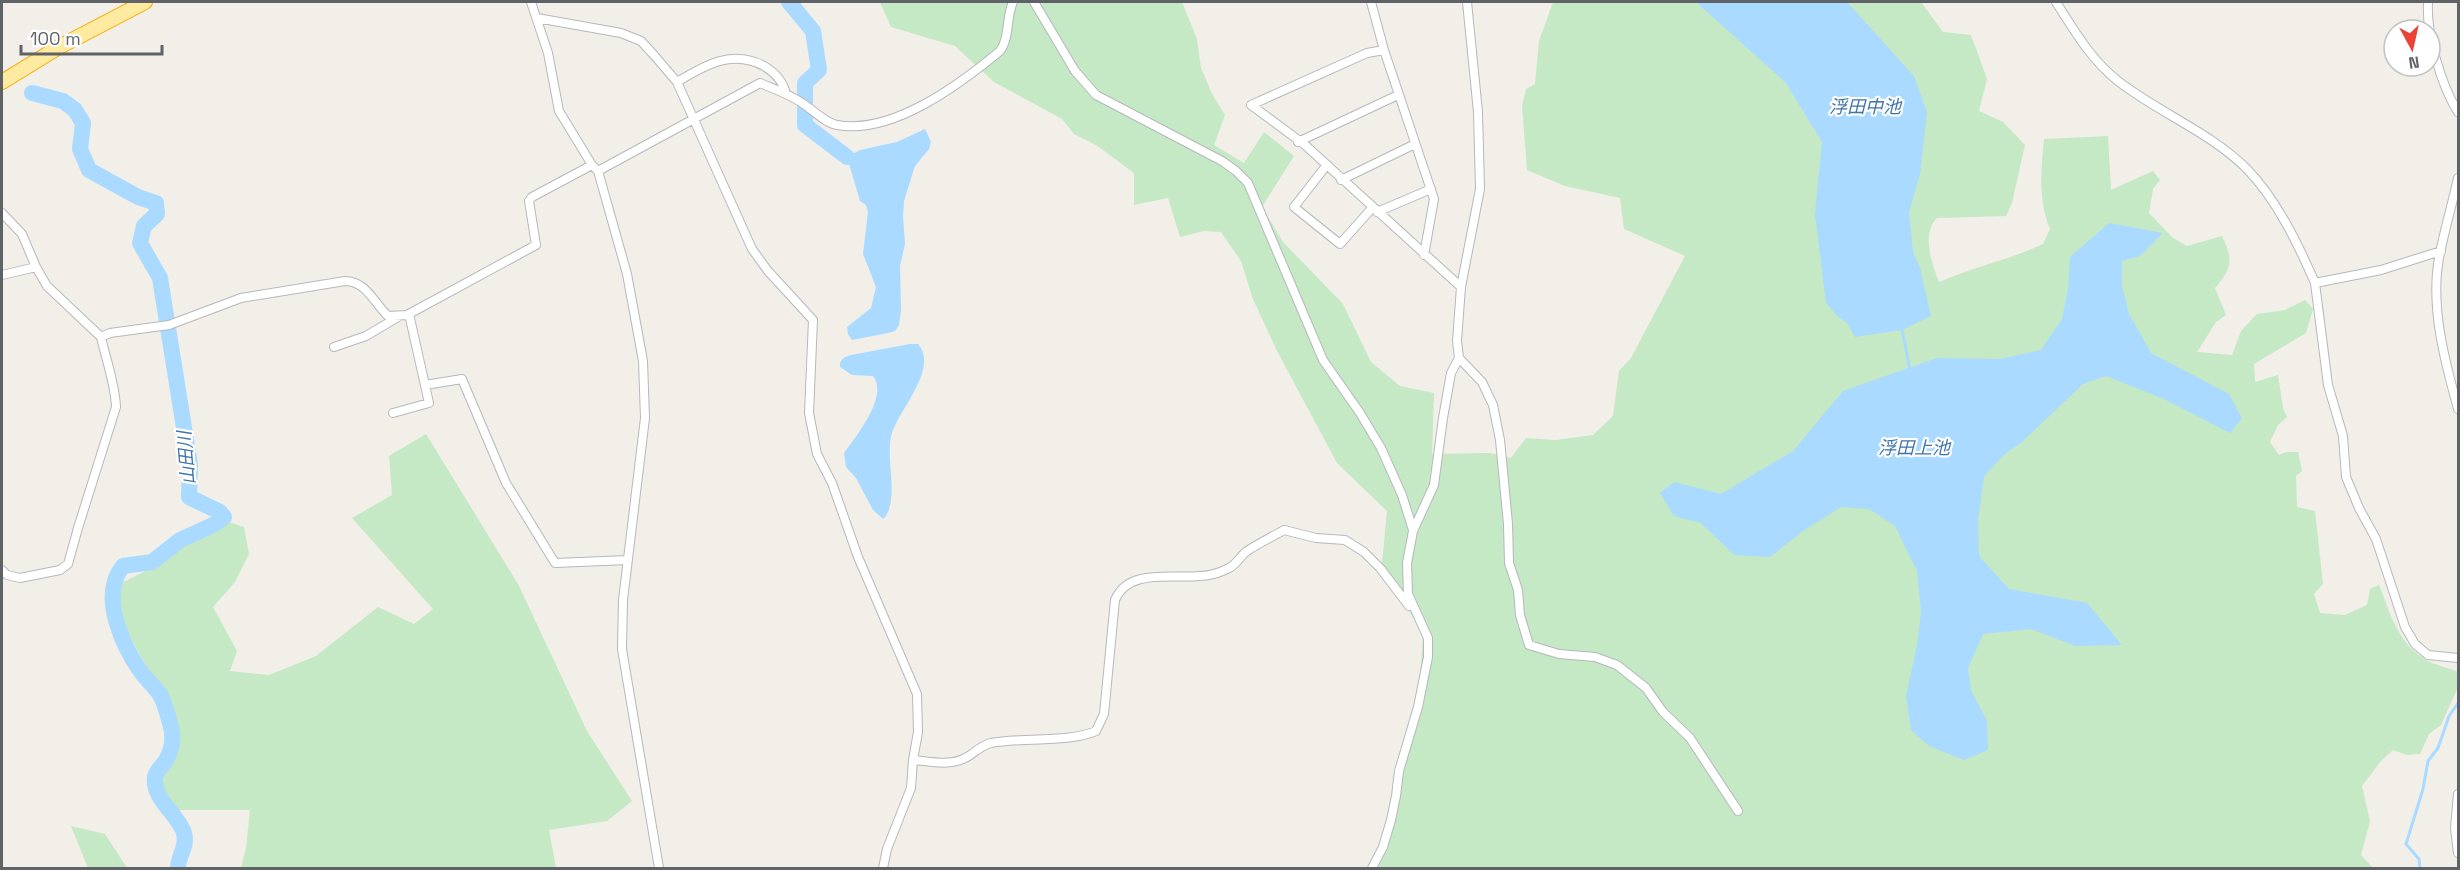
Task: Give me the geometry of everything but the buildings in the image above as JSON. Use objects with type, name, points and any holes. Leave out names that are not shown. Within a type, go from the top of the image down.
[{"type":"highway","points":[[2,82],[59,47],[145,2]]},
{"type":"street","points":[[531,2],[548,53],[559,111],[595,168],[627,274],[643,362],[645,418],[623,600],[622,649],[659,868]]},
{"type":"street","points":[[334,347],[366,336],[536,245],[529,201],[532,197],[694,120],[760,83],[786,94],[835,125],[856,126],[890,121],[913,112],[1000,51],[1004,46],[1008,11],[1013,2]]},
{"type":"street","points":[[1034,2],[1075,71],[1096,95],[1222,161],[1248,183],[1323,360],[1381,448],[1402,495],[1413,531]]},
{"type":"street","points":[[1371,2],[1398,95],[1434,200],[1424,255]]},
{"type":"street","points":[[1372,868],[1383,847],[1391,820],[1399,771],[1418,706],[1428,657],[1428,638],[1408,594],[1407,563],[1413,531],[1434,485],[1451,373],[1459,358],[1457,341],[1461,287],[1480,189],[1478,112],[1467,2]]},
{"type":"street","points":[[2056,2],[2074,30],[2117,80],[2218,144],[2248,170],[2285,223],[2315,283],[2328,385],[2343,436],[2346,477],[2380,548],[2400,614],[2410,635],[2428,655],[2458,658]]},
{"type":"street","points":[[2428,2],[2433,49],[2444,82],[2458,112]]},
{"type":"street","points":[[537,18],[621,33],[641,41],[676,82],[752,249],[768,272],[813,320],[809,413],[817,454],[832,483],[858,557],[918,694],[918,732],[913,760],[912,788],[887,849],[884,868]]},
{"type":"street","points":[[1384,50],[1367,53],[1251,105],[1305,145],[1461,287]]},
{"type":"street","points":[[676,82],[704,65],[737,58],[751,60],[768,69],[783,81],[786,94]]},
{"type":"street","points":[[1298,142],[1398,95]]},
{"type":"street","points":[[1341,180],[1415,144]]},
{"type":"street","points":[[1326,166],[1294,207],[1340,244],[1375,209],[1431,189]]},
{"type":"street","points":[[2458,178],[2441,251],[2437,280],[2437,308],[2458,409]]},
{"type":"street","points":[[2,213],[22,234],[47,286],[101,337],[107,368],[116,388],[116,407],[78,528],[72,555],[66,567],[20,578],[7,575],[2,570]]},
{"type":"street","points":[[2315,283],[2381,270],[2441,251]]},
{"type":"street","points":[[2,275],[36,267]]},
{"type":"street","points":[[101,337],[110,333],[165,325],[241,298],[345,280],[354,281],[363,287],[388,316],[399,317]]},
{"type":"street","points":[[393,412],[429,403],[409,314]]},
{"type":"street","points":[[1459,358],[1482,382],[1493,405],[1500,440],[1508,524],[1509,563],[1518,590],[1520,615],[1529,645],[1559,654],[1594,657],[1617,665],[1646,688],[1663,712],[1690,738],[1738,811]]},
{"type":"street","points":[[425,385],[462,379],[506,483],[555,563],[628,560]]},
{"type":"street","points":[[913,760],[942,762],[962,759],[990,743],[1045,739],[1096,731],[1104,714],[1114,611],[1119,590],[1137,580],[1171,575],[1200,576],[1226,570],[1237,564],[1245,553],[1284,530],[1316,538],[1345,540],[1354,546],[1380,568],[1422,625]]},
{"type":"street","points":[[2458,794],[2454,828],[2458,853]]},
{"type":"green space","points":[[880,2],[1182,2],[1197,39],[1201,68],[1212,94],[1225,115],[1214,145],[1244,163],[1264,132],[1294,156],[1262,207],[1283,242],[1343,304],[1371,362],[1400,386],[1434,393],[1432,454],[1490,453],[1511,458],[1526,438],[1556,440],[1593,435],[1613,416],[1619,371],[1631,358],[1685,256],[1624,229],[1620,198],[1565,186],[1527,170],[1522,106],[1526,89],[1535,84],[1539,41],[1553,2],[1921,2],[1943,32],[1971,35],[1987,79],[1979,111],[2003,122],[2025,145],[2012,203],[2006,216],[1937,218],[1932,225],[1929,249],[1939,282],[2043,244],[2050,229],[2042,196],[2041,173],[2044,139],[2108,136],[2111,190],[2153,171],[2160,180],[2153,189],[2149,213],[2173,238],[2187,246],[2222,236],[2226,244],[2229,257],[2228,269],[2215,288],[2226,315],[2216,322],[2197,352],[2232,355],[2241,331],[2257,314],[2285,310],[2305,300],[2313,309],[2306,333],[2254,364],[2255,382],[2278,375],[2283,408],[2287,417],[2278,425],[2270,442],[2279,455],[2286,452],[2298,452],[2302,471],[2296,476],[2297,507],[2315,511],[2323,584],[2314,594],[2320,613],[2345,615],[2367,605],[2370,589],[2379,585],[2395,625],[2414,651],[2427,660],[2458,672],[2458,687],[2441,725],[2429,734],[2420,754],[2407,755],[2393,750],[2380,762],[2362,786],[2370,821],[2361,855],[2373,868],[1379,868],[1418,707],[1423,635],[1382,563],[1387,511],[1337,463],[1277,351],[1253,299],[1241,261],[1221,232],[1204,231],[1180,237],[1168,198],[1134,205],[1134,173],[1096,145],[1074,134],[1062,119],[994,82],[955,46],[891,27]]},
{"type":"green space","points":[[426,434],[518,584],[587,731],[632,801],[607,821],[549,830],[556,868],[241,868],[246,848],[250,810],[179,810],[170,803],[154,781],[177,749],[172,711],[127,632],[118,602],[120,584],[155,566],[181,547],[229,522],[244,527],[249,554],[235,582],[213,607],[237,651],[230,671],[269,675],[316,656],[378,607],[414,624],[433,609],[352,518],[392,495],[389,456]]},
{"type":"green space","points":[[71,826],[105,834],[127,868],[88,868]]},
{"type":"water","name":"浮田中池","points":[[1696,2],[1847,2],[1914,76],[1927,112],[1920,174],[1909,212],[1913,252],[1920,268],[1931,316],[1902,330],[1855,337],[1848,324],[1837,316],[1826,303],[1815,214],[1822,142],[1786,83]]},
{"type":"water","points":[[925,129],[931,142],[929,149],[915,166],[904,201],[905,244],[900,266],[899,325],[895,331],[852,340],[847,327],[871,308],[876,287],[863,254],[868,212],[866,205],[860,201],[847,157],[860,150],[897,142]]},
{"type":"water","name":"浮田上池","points":[[2109,223],[2163,233],[2140,256],[2122,261],[2122,286],[2129,314],[2151,353],[2229,394],[2242,418],[2230,433],[2164,399],[2106,376],[2083,384],[2021,443],[2006,453],[1984,476],[1978,521],[1979,556],[2009,589],[2087,603],[2122,645],[2075,646],[2031,629],[1983,634],[1968,668],[1971,690],[1987,721],[1988,750],[1964,760],[1929,746],[1911,730],[1906,696],[1917,645],[1921,612],[1917,571],[1895,526],[1869,509],[1841,507],[1803,531],[1770,557],[1734,555],[1701,523],[1674,516],[1660,493],[1674,482],[1721,494],[1793,451],[1843,391],[1937,358],[2000,359],[2041,350],[2062,319],[2068,289],[2070,257]]},
{"type":"water","points":[[918,344],[923,354],[924,365],[916,388],[892,433],[890,443],[891,502],[883,519],[873,510],[856,478],[846,467],[844,453],[869,416],[877,394],[877,384],[873,376],[852,375],[840,367],[840,362],[851,355]]},
{"type":"waterway","points":[[789,2],[813,31],[819,70],[805,83],[805,125],[847,157]]},
{"type":"waterway","name":"山田川","points":[[32,93],[63,101],[75,110],[83,123],[80,149],[89,170],[138,197],[156,203],[157,214],[144,226],[140,243],[160,278],[190,465],[189,497],[220,512],[224,517],[215,524],[180,540],[152,562],[123,566],[116,578],[113,591],[113,605],[121,634],[134,661],[161,697],[171,727],[170,750],[155,777],[155,785],[161,799],[177,819],[184,833],[185,842],[178,868]]},
{"type":"waterway","points":[[1902,329],[1910,370]]},
{"type":"waterway","points":[[2420,868],[2419,859],[2406,844],[2423,789],[2428,761],[2438,748],[2449,716],[2458,703]]}]
